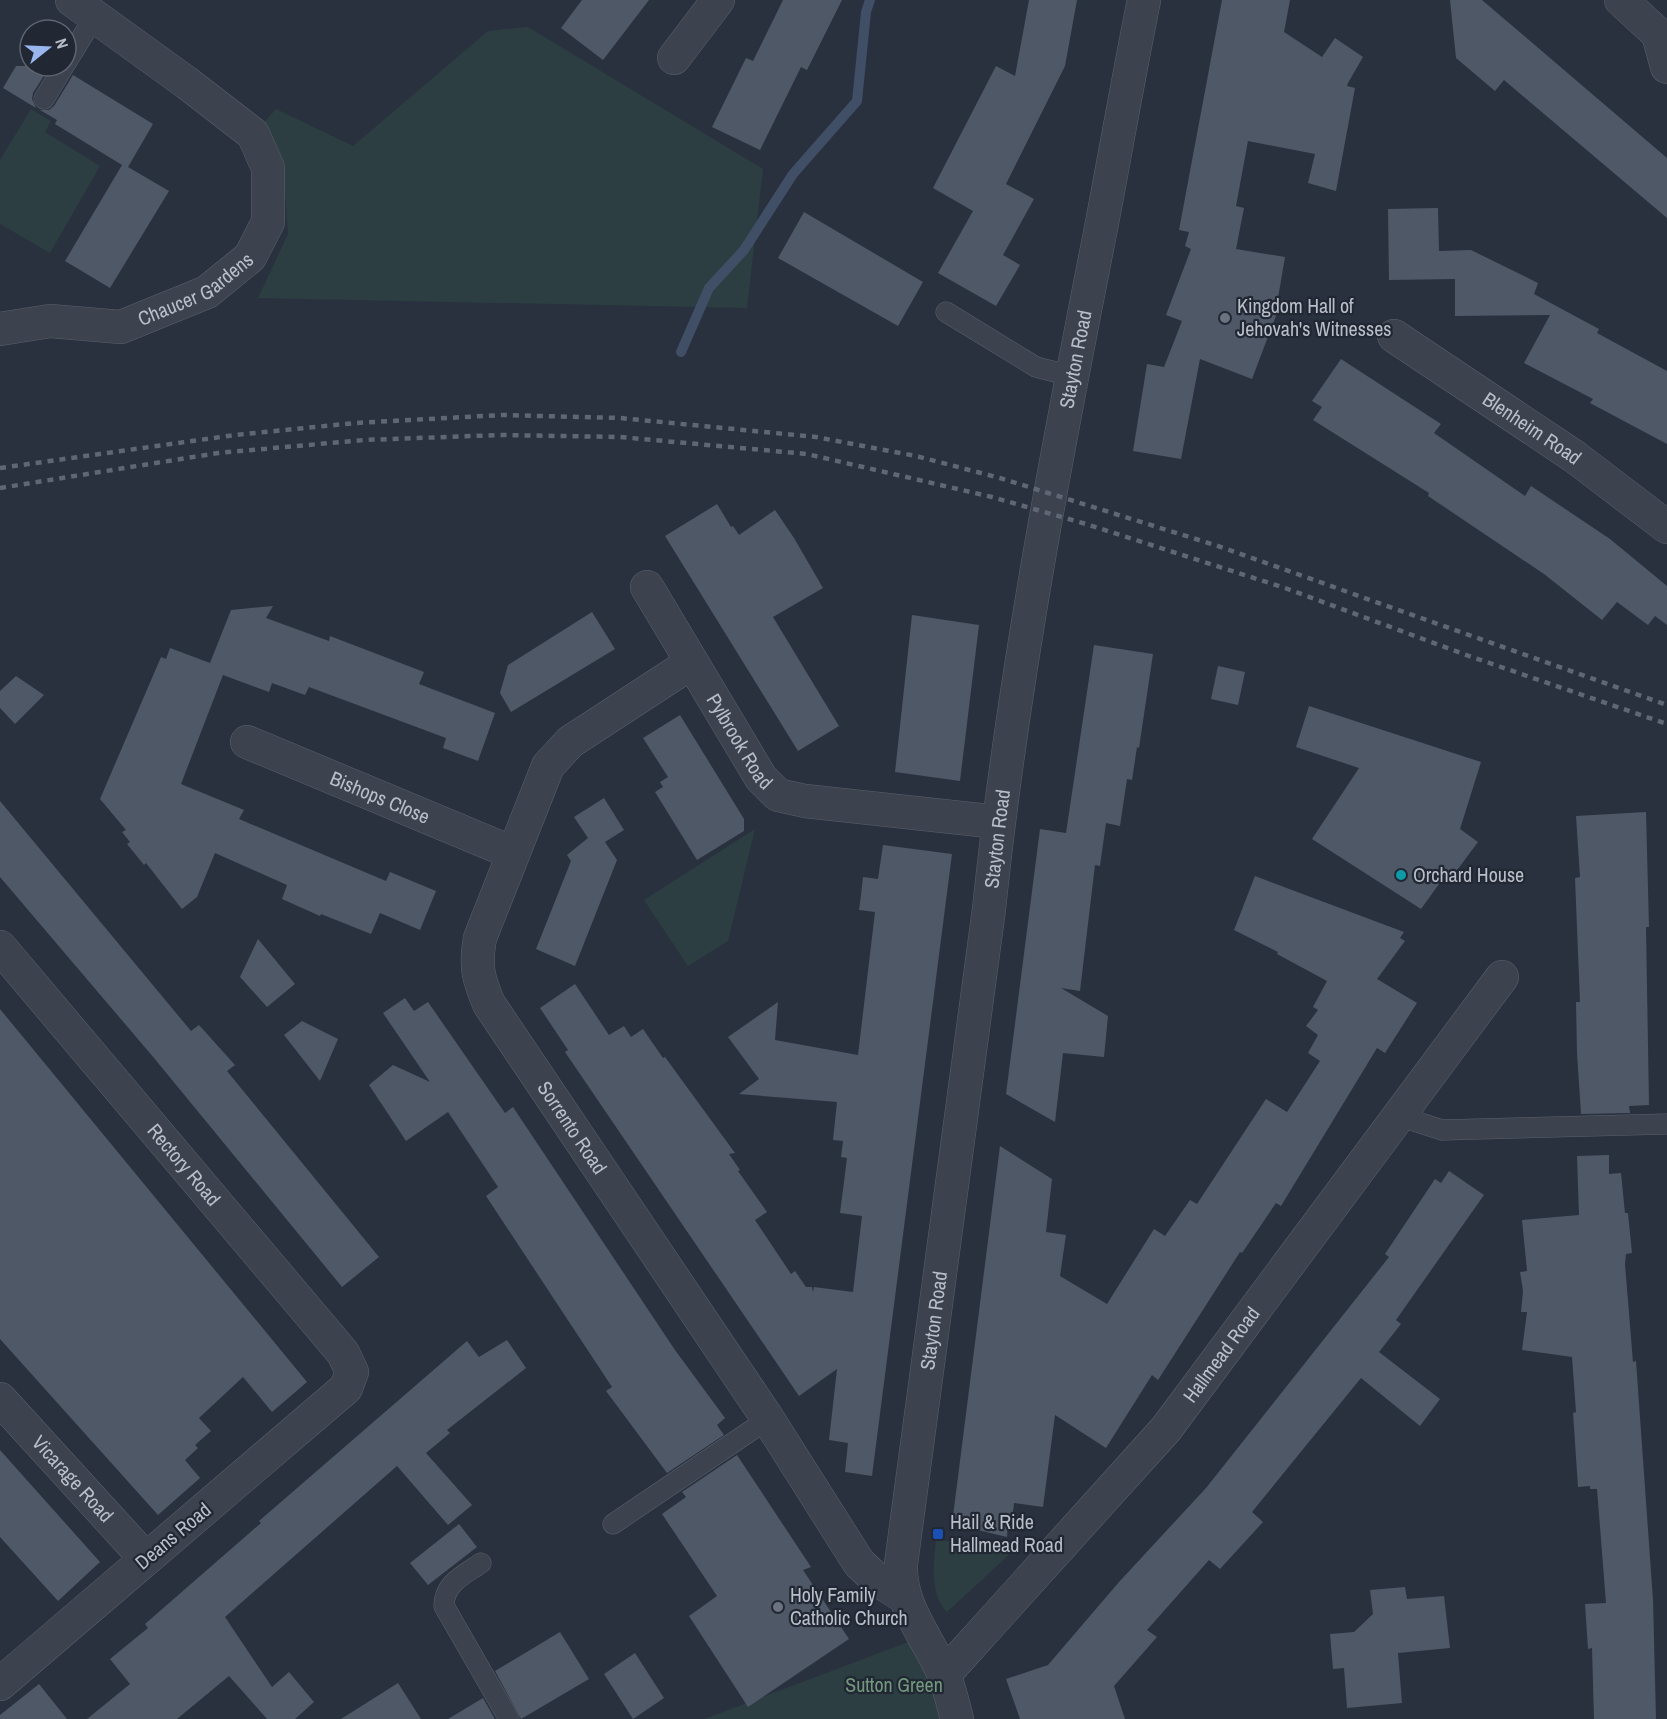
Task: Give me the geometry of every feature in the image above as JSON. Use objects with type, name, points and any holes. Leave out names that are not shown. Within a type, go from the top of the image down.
[{"type":"street","points":[[674,58],[718,0]]},
{"type":"street","name":"Stayton Road","points":[[944,1674],[917,1625],[906,1598],[900,1580],[901,1564],[987,921],[998,822],[1041,546],[1071,376],[1144,0]]},
{"type":"street","points":[[1621,0],[1658,34],[1667,67]]},
{"type":"street","name":"Chaucer Gardens","points":[[0,329],[50,321],[121,327],[207,292],[250,257],[268,222],[268,168],[253,134],[83,8]]},
{"type":"street","name":"Blenheim Road","points":[[1394,336],[1575,457],[1667,527]]},
{"type":"street","name":"Pylbrook Road","points":[[647,587],[761,778],[778,795],[805,801],[998,822]]},
{"type":"street","name":"Sorrento Road","points":[[691,663],[570,741],[548,766],[480,938],[476,960],[479,979],[489,1004],[768,1419],[859,1563],[876,1579],[906,1598]]},
{"type":"street","name":"Bishops Close","points":[[247,742],[513,853]]},
{"type":"street","name":"Rectory Road","points":[[0,947],[343,1353],[352,1372],[346,1388]]},
{"type":"street","name":"Hallmead Road","points":[[944,1674],[1166,1429],[1503,977]]},
{"type":"street","name":"Deans Road","points":[[0,1683],[346,1388]]},
{"type":"street","name":"Vicarage Road","points":[[0,1399],[146,1559]]},
{"type":"street","points":[[944,1674],[957,1719]]},
{"type":"lane","points":[[78,24],[83,8]]},
{"type":"lane","points":[[44,99],[57,78]]},
{"type":"lane","points":[[946,312],[1036,367],[1071,376]]},
{"type":"lane","points":[[1399,1116],[1442,1130],[1667,1124]]},
{"type":"lane","points":[[613,1524],[768,1419]]},
{"type":"lane","points":[[481,1563],[450,1586],[444,1594],[444,1606],[509,1719]]},
{"type":"green space","points":[[528,27],[763,169],[747,308],[258,298],[288,234],[283,165],[265,121],[276,109],[353,146],[488,31]]},
{"type":"green space","points":[[31,109],[51,121],[45,132],[100,166],[50,253],[0,224],[0,160]]},
{"type":"green space","points":[[755,829],[728,941],[688,966],[644,900]]},
{"type":"green space","points":[[936,1539],[1010,1554],[947,1612],[941,1605],[935,1587]]},
{"type":"green space","name":"Sutton Green","points":[[911,1641],[949,1719],[704,1719]]},
{"type":"building","points":[[582,0],[649,0],[603,60],[561,28]]},
{"type":"building","points":[[783,0],[842,0],[807,70],[801,67],[760,150],[712,127],[746,58],[753,61]]},
{"type":"building","points":[[1029,0],[1077,0],[1065,66],[1006,184],[1034,199],[1003,255],[1020,265],[996,306],[938,273],[973,211],[933,188],[996,66],[1015,76]]},
{"type":"building","points":[[1222,0],[1290,0],[1284,32],[1322,57],[1335,38],[1363,57],[1347,86],[1355,88],[1336,191],[1308,183],[1315,154],[1248,141],[1236,206],[1244,208],[1236,249],[1285,257],[1278,298],[1282,300],[1252,379],[1200,359],[1181,459],[1133,451],[1147,364],[1164,367],[1182,321],[1166,315],[1191,249],[1185,246],[1189,232],[1179,230]]},
{"type":"building","points":[[1450,0],[1482,0],[1667,158],[1667,218],[1504,80],[1495,91],[1456,58]]},
{"type":"building","points":[[16,66],[18,66],[18,78],[42,78],[33,93],[32,99],[36,108],[3,88]]},
{"type":"building","points":[[71,78],[78,78],[153,124],[128,167],[169,191],[110,288],[65,261],[122,165],[55,124],[57,120],[40,110],[49,110],[54,106]]},
{"type":"building","points":[[1438,208],[1439,251],[1471,250],[1538,283],[1534,294],[1599,329],[1597,333],[1667,371],[1667,444],[1590,403],[1593,399],[1524,363],[1550,315],[1455,316],[1455,279],[1389,280],[1388,209]]},
{"type":"building","points":[[804,212],[923,282],[898,326],[778,258]]},
{"type":"building","points":[[1341,359],[1441,424],[1434,433],[1525,496],[1531,486],[1610,539],[1667,586],[1667,625],[1655,616],[1648,625],[1617,602],[1602,620],[1544,574],[1428,496],[1429,493],[1313,420],[1322,407],[1312,401]]},
{"type":"building","points":[[717,504],[731,527],[733,526],[739,535],[775,510],[823,588],[773,617],[839,726],[798,751],[665,536]]},
{"type":"building","points":[[273,606],[266,618],[329,641],[330,636],[424,672],[419,684],[495,713],[478,761],[443,748],[446,738],[309,687],[305,695],[272,683],[269,692],[223,675],[181,784],[244,810],[239,819],[386,881],[390,872],[436,891],[420,930],[380,913],[371,934],[321,914],[320,916],[282,899],[287,885],[215,853],[197,897],[182,909],[146,863],[144,865],[127,844],[130,842],[122,832],[126,830],[100,799],[161,657],[166,659],[170,648],[210,663],[231,610]]},
{"type":"building","points":[[592,612],[615,649],[511,712],[500,693],[508,665]]},
{"type":"building","points":[[912,615],[979,625],[960,781],[895,772]]},
{"type":"building","points":[[1094,645],[1153,654],[1139,748],[1137,747],[1132,780],[1127,779],[1120,826],[1106,823],[1100,866],[1095,865],[1080,991],[1061,988],[1108,1016],[1104,1057],[1063,1053],[1055,1122],[1006,1094],[1040,829],[1066,833]]},
{"type":"building","points":[[1218,666],[1245,672],[1238,705],[1211,699]]},
{"type":"building","points":[[16,676],[44,695],[15,724],[0,708],[0,691]]},
{"type":"building","points":[[1309,706],[1481,762],[1460,829],[1478,842],[1449,881],[1444,877],[1421,909],[1312,839],[1359,768],[1296,747]]},
{"type":"building","points":[[680,715],[744,819],[744,831],[697,860],[655,792],[663,787],[660,782],[668,777],[643,738]]},
{"type":"building","points":[[604,798],[624,830],[605,842],[617,860],[575,966],[536,949],[571,861],[567,855],[588,838],[574,817]]},
{"type":"building","points":[[0,801],[191,1031],[199,1025],[235,1065],[227,1071],[379,1257],[342,1287],[154,1058],[0,877]]},
{"type":"building","points":[[1646,812],[1649,927],[1646,927],[1649,1105],[1629,1106],[1630,1113],[1581,1114],[1576,1002],[1580,1002],[1575,878],[1580,877],[1576,816]]},
{"type":"building","points":[[883,845],[952,854],[872,1476],[845,1472],[848,1443],[829,1440],[837,1369],[799,1396],[565,1052],[568,1050],[540,1008],[575,984],[609,1035],[624,1026],[631,1037],[643,1029],[735,1153],[729,1154],[767,1212],[755,1220],[791,1274],[795,1271],[806,1287],[812,1287],[813,1292],[814,1287],[853,1292],[862,1216],[840,1213],[847,1158],[841,1157],[843,1141],[833,1140],[837,1102],[739,1094],[759,1079],[728,1037],[778,1002],[775,1040],[858,1055],[875,912],[859,910],[863,877],[878,879]]},
{"type":"building","points":[[1255,876],[1404,932],[1400,938],[1405,941],[1377,979],[1417,1003],[1385,1053],[1377,1048],[1281,1206],[1276,1203],[1242,1253],[1240,1252],[1158,1380],[1152,1375],[1106,1448],[1055,1415],[1043,1507],[1014,1503],[1012,1521],[1008,1521],[1007,1537],[952,1524],[1000,1146],[1052,1179],[1046,1232],[1066,1235],[1060,1276],[1107,1304],[1154,1229],[1165,1236],[1190,1200],[1197,1204],[1266,1099],[1287,1112],[1320,1061],[1308,1053],[1318,1035],[1306,1026],[1318,1010],[1313,1007],[1327,981],[1277,954],[1278,952],[1234,930]]},
{"type":"building","points":[[258,939],[295,984],[267,1007],[240,977]]},
{"type":"building","points":[[405,998],[414,1011],[428,1002],[505,1113],[513,1107],[675,1350],[725,1418],[717,1425],[724,1435],[667,1473],[606,1391],[612,1387],[486,1196],[498,1187],[448,1112],[406,1141],[369,1085],[393,1065],[430,1082],[383,1013]]},
{"type":"building","points":[[0,1009],[307,1382],[272,1412],[243,1377],[199,1418],[211,1431],[195,1445],[198,1448],[185,1460],[200,1478],[158,1515],[0,1339]]},
{"type":"building","points":[[302,1021],[338,1039],[320,1081],[284,1035]]},
{"type":"building","points":[[1609,1155],[1609,1174],[1621,1173],[1632,1253],[1626,1254],[1625,1264],[1633,1362],[1636,1361],[1653,1600],[1656,1719],[1594,1719],[1592,1648],[1588,1649],[1585,1604],[1606,1603],[1597,1489],[1590,1489],[1590,1486],[1578,1487],[1572,1357],[1522,1350],[1527,1312],[1521,1312],[1523,1291],[1520,1272],[1527,1271],[1522,1220],[1579,1215],[1577,1156]]},
{"type":"building","points":[[1449,1171],[1484,1195],[1396,1320],[1401,1324],[1379,1352],[1440,1399],[1420,1426],[1361,1378],[1252,1512],[1263,1522],[1220,1569],[1209,1560],[1147,1630],[1157,1637],[1114,1686],[1125,1719],[1020,1719],[1006,1679],[1048,1665],[1119,1582],[1206,1488],[1389,1257],[1385,1254],[1435,1179],[1441,1183]]},
{"type":"building","points":[[507,1340],[526,1368],[447,1430],[450,1433],[426,1453],[472,1505],[448,1525],[397,1466],[225,1617],[272,1687],[289,1672],[314,1702],[295,1719],[267,1719],[229,1676],[177,1719],[87,1719],[130,1684],[110,1659],[148,1628],[145,1624],[261,1523],[259,1521],[467,1341],[479,1357]]},
{"type":"building","points":[[0,1450],[100,1562],[58,1601],[0,1537]]},
{"type":"building","points":[[737,1455],[811,1567],[803,1570],[849,1639],[748,1707],[689,1616],[717,1596],[662,1514],[686,1497],[682,1492]]},
{"type":"building","points":[[459,1524],[477,1547],[428,1585],[410,1563]]},
{"type":"building","points":[[1405,1587],[1407,1599],[1444,1596],[1450,1648],[1398,1653],[1402,1703],[1347,1708],[1344,1668],[1333,1669],[1330,1634],[1354,1632],[1373,1614],[1370,1590]]},
{"type":"building","points":[[560,1632],[589,1679],[521,1719],[495,1671]]},
{"type":"building","points":[[635,1653],[664,1698],[633,1719],[604,1674]]},
{"type":"building","points":[[398,1683],[421,1719],[341,1719]]},
{"type":"building","points":[[39,1684],[67,1719],[0,1719],[0,1715]]},
{"type":"building","points":[[483,1698],[495,1719],[448,1719]]},
{"type":"waterway","points":[[681,352],[709,288],[744,250],[793,174],[857,101],[866,12],[870,0]]},
{"type":"railway","points":[[0,468],[235,435],[355,423],[502,415],[620,418],[816,437],[916,456],[1000,478],[1215,545],[1667,705]]},
{"type":"railway","points":[[0,488],[218,453],[364,440],[500,435],[620,437],[807,454],[992,497],[1086,524],[1285,588],[1469,656],[1667,724]]},
{"type":"place","name":"Kingdom Hall of Jehovah's Witnesses","points":[[1225,318]]},
{"type":"place","name":"Orchard House","points":[[1401,875]]},
{"type":"place","name":"Hail & Ride Hallmead Road","points":[[938,1534]]},
{"type":"place","name":"Holy Family Catholic Church","points":[[778,1607]]}]
